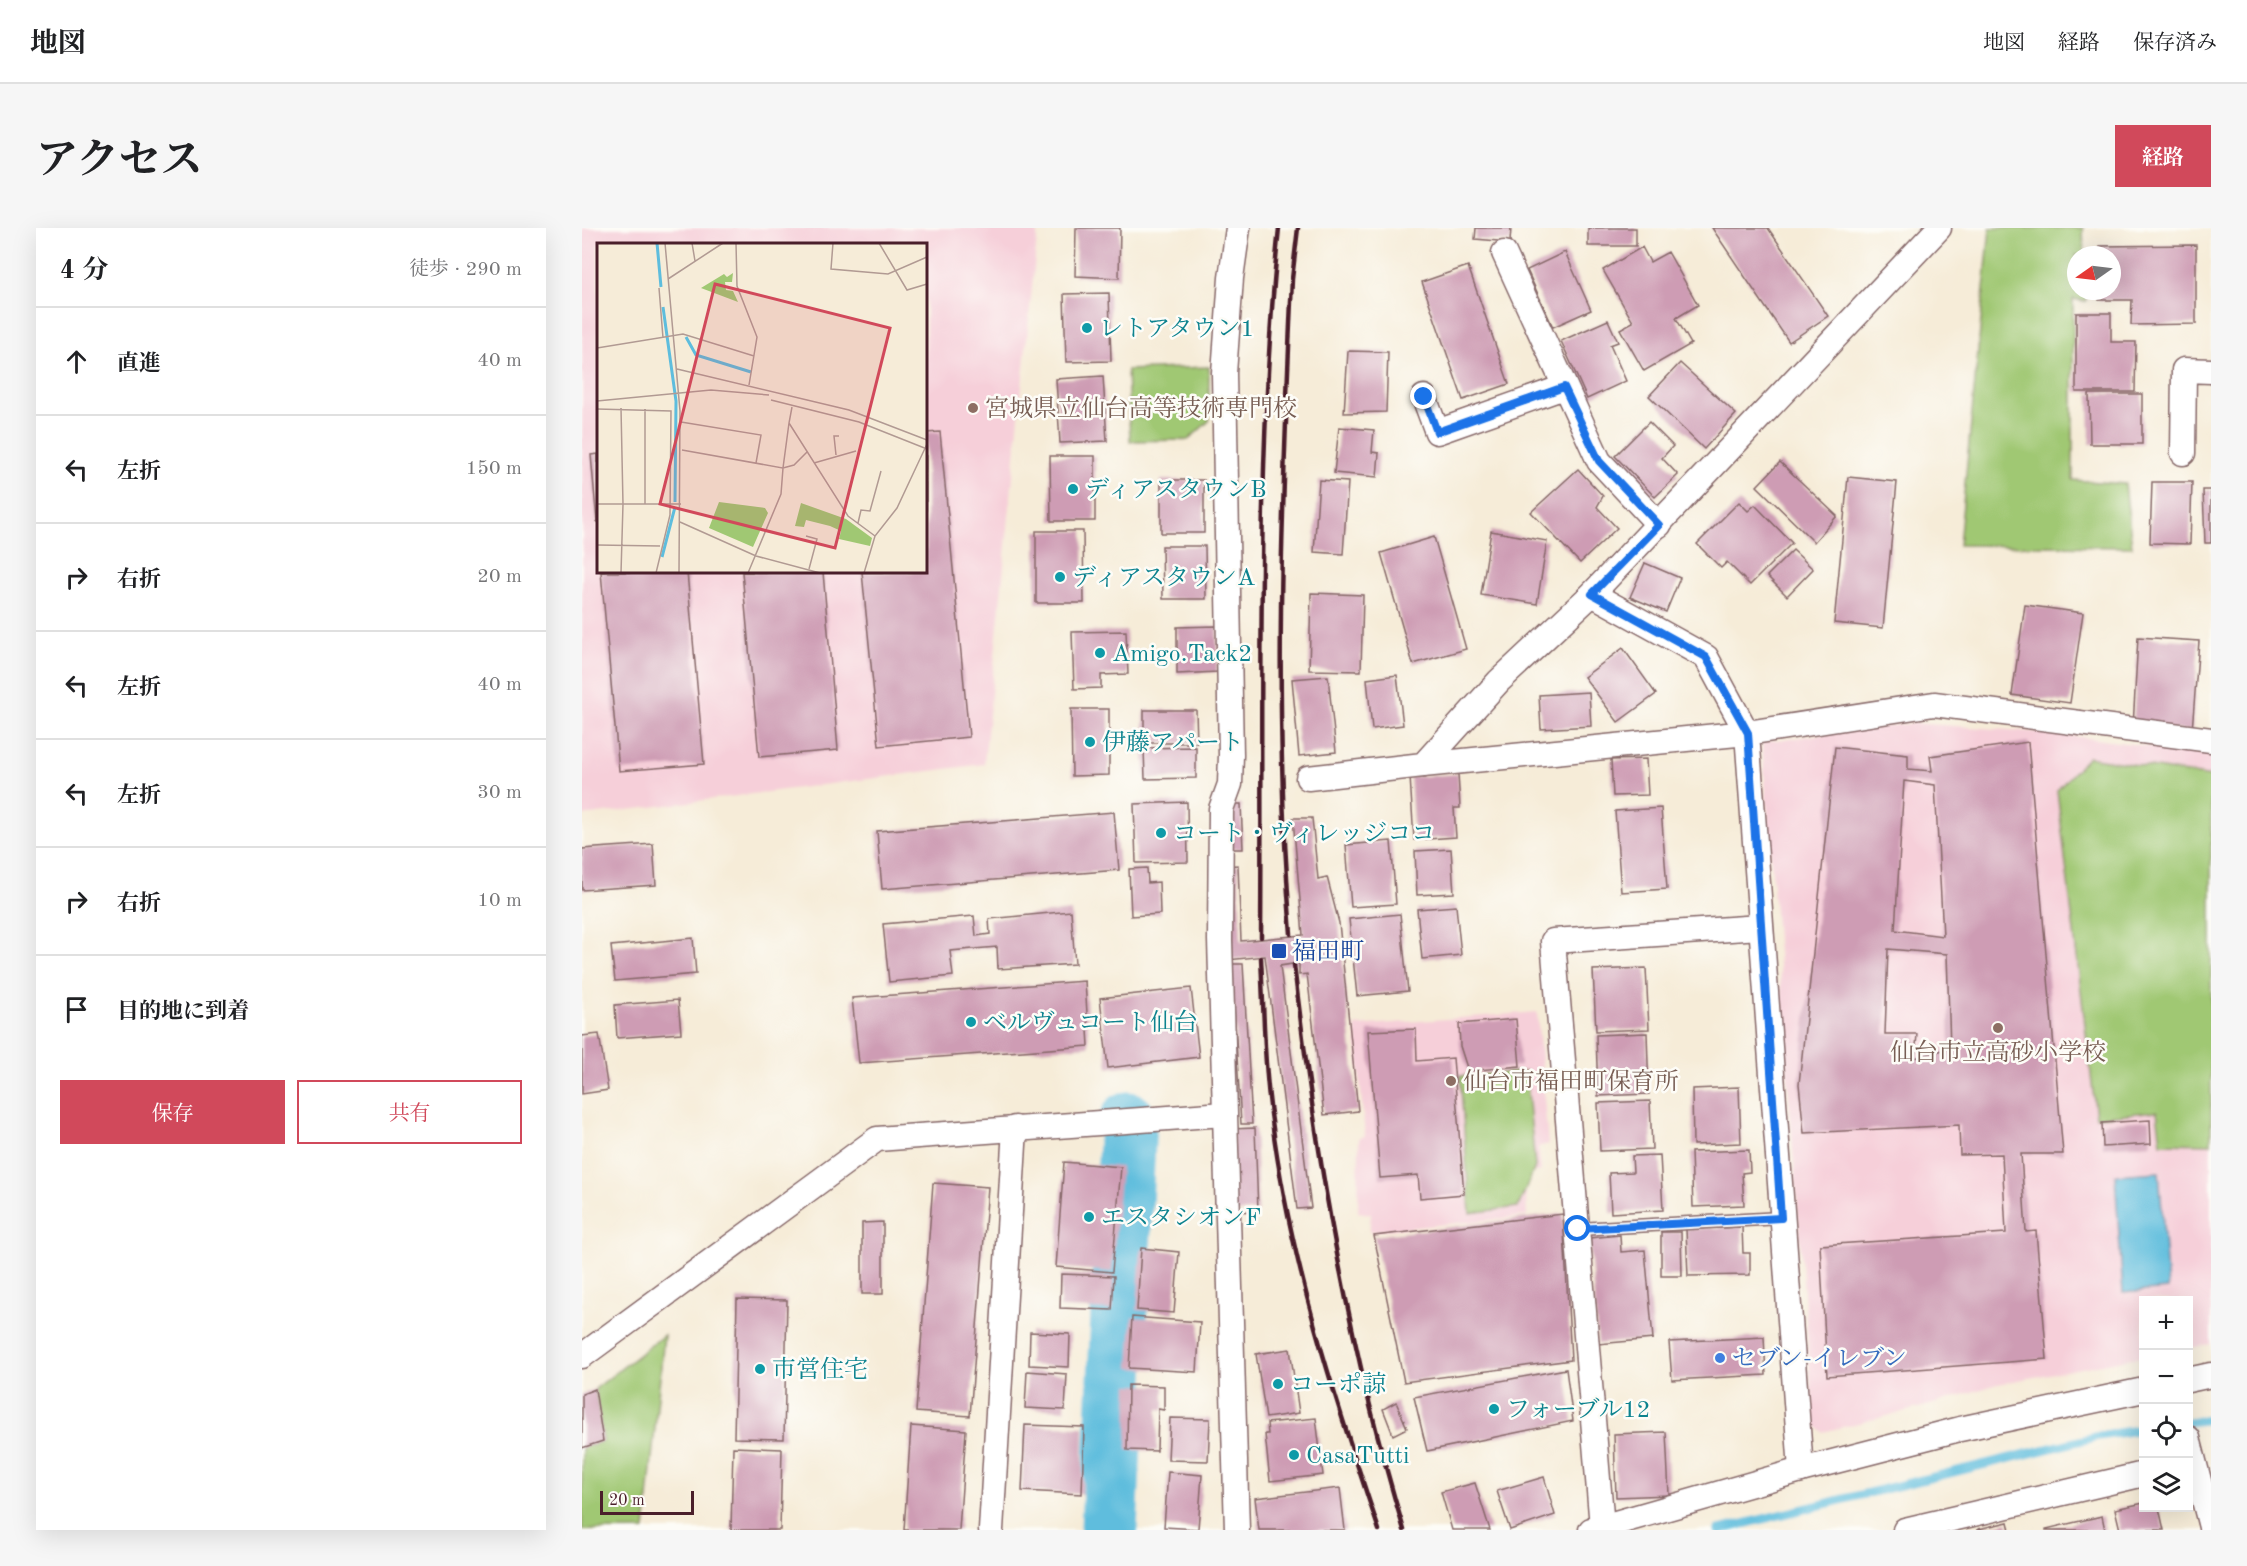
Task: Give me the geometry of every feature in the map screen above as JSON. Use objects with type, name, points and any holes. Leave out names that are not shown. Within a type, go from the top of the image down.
[{"type":"street","points":[[1238,228],[1231,278],[1224,373],[1231,754],[1230,784],[1221,809],[1224,1114],[1238,1530]]},
{"type":"street","points":[[1423,765],[1499,681],[1592,594],[1659,525],[1939,228]]},
{"type":"street","points":[[1504,253],[1599,461],[1659,525]]},
{"type":"street","points":[[2183,453],[2184,370],[2211,371]]},
{"type":"street","points":[[1424,397],[1437,432],[1564,387]]},
{"type":"street","points":[[1592,594],[1706,657],[1748,733],[1781,1218],[1801,1470]]},
{"type":"street","points":[[1308,778],[1748,733],[1934,704],[2211,740]]},
{"type":"street","points":[[1761,927],[1553,941],[1578,1229],[1597,1529],[1801,1470],[1960,1429],[2139,1391]]},
{"type":"street","points":[[582,1356],[877,1139],[1224,1114]]},
{"type":"street","points":[[991,1530],[1015,1128]]},
{"type":"street","points":[[2193,1379],[2211,1375]]},
{"type":"street","points":[[2195,1453],[2211,1527]]},
{"type":"street","points":[[1905,1530],[2139,1475]]},
{"type":"lane","points":[[1578,1229],[1781,1218]]},
{"type":"shaded area","name":"宮城県立仙台高等技術専門校","points":[[582,228],[1038,228],[984,764],[582,816]]},
{"type":"shaded area","name":"仙台市立高砂小学校","points":[[1913,723],[2052,733],[2211,755],[2211,1344],[2193,1347],[2193,1296],[2139,1296],[2139,1357],[1998,1384],[1930,1405],[1823,1432],[1814,1425],[1762,742]]},
{"type":"shaded area","name":"仙台市福田町保育所","points":[[1537,1012],[1548,1144],[1538,1147],[1541,1171],[1525,1174],[1527,1216],[1369,1232],[1371,1214],[1358,1212],[1359,1138],[1365,1136],[1355,1026]]},
{"type":"green space","points":[[1990,228],[2083,228],[2084,246],[2067,246],[2067,300],[2073,300],[2073,480],[2125,484],[2132,547],[1959,545]]},
{"type":"green space","points":[[1209,367],[1209,421],[1188,440],[1130,441],[1127,370]]},
{"type":"green space","points":[[2088,757],[2211,777],[2211,1144],[2161,1143],[2157,1111],[2096,1117],[2057,790]]},
{"type":"green space","points":[[1526,1071],[1535,1167],[1518,1207],[1470,1213],[1460,1076]]},
{"type":"green space","points":[[664,1335],[645,1530],[582,1530],[582,1448],[603,1441],[595,1389]]},
{"type":"water","points":[[2159,1172],[2168,1289],[2123,1293],[2115,1175]]},
{"type":"building","points":[[1076,228],[1120,228],[1119,278],[1075,276]]},
{"type":"building","points":[[1476,228],[1511,228],[1510,242],[1475,239]]},
{"type":"building","points":[[1588,228],[1636,228],[1636,246],[1588,246]]},
{"type":"building","points":[[1712,228],[1768,228],[1828,316],[1789,342]]},
{"type":"building","points":[[2196,245],[2196,324],[2131,325],[2132,300],[2121,300],[2121,246],[2099,246]]},
{"type":"building","points":[[1642,247],[1650,262],[1668,252],[1698,305],[1676,318],[1691,344],[1644,371],[1620,329],[1633,322],[1603,270]]},
{"type":"building","points":[[1565,252],[1591,310],[1553,327],[1527,270]]},
{"type":"building","points":[[1468,266],[1509,384],[1463,400],[1422,282]]},
{"type":"building","name":"レトアタウン1","points":[[1109,293],[1111,361],[1066,362],[1064,294]]},
{"type":"building","points":[[2076,313],[2111,313],[2111,342],[2136,342],[2135,392],[2076,392]]},
{"type":"building","points":[[1608,320],[1618,342],[1610,345],[1626,381],[1587,399],[1561,341]]},
{"type":"building","points":[[1348,351],[1388,352],[1386,412],[1344,413]]},
{"type":"building","points":[[1680,363],[1736,414],[1704,449],[1649,396]]},
{"type":"building","points":[[1103,376],[1107,441],[1060,443],[1056,379]]},
{"type":"building","points":[[2089,394],[2142,394],[2142,444],[2090,444]]},
{"type":"building","points":[[1649,422],[1673,446],[1662,458],[1678,475],[1655,497],[1615,456]]},
{"type":"building","points":[[1339,427],[1374,430],[1372,452],[1379,453],[1377,477],[1334,473]]},
{"type":"building","points":[[940,432],[969,737],[879,746],[862,573],[927,573],[927,433]]},
{"type":"building","points":[[597,454],[597,522],[591,455]]},
{"type":"building","name":"ディアスタウンB","points":[[1050,456],[1095,456],[1095,521],[1051,521]]},
{"type":"building","points":[[1780,462],[1837,516],[1814,542],[1757,486]]},
{"type":"building","points":[[1578,469],[1603,496],[1597,507],[1617,528],[1580,563],[1531,512]]},
{"type":"building","points":[[1848,477],[1897,482],[1883,628],[1834,623]]},
{"type":"building","points":[[1161,480],[1204,480],[1204,533],[1161,533]]},
{"type":"building","points":[[1319,480],[1348,482],[1343,554],[1314,552]]},
{"type":"building","points":[[2152,482],[2192,482],[2190,544],[2150,543]]},
{"type":"building","points":[[2203,490],[2211,490],[2211,543],[2205,543]]},
{"type":"building","points":[[1739,502],[1748,511],[1755,505],[1792,543],[1750,585],[1727,562],[1721,568],[1697,544]]},
{"type":"building","name":"ディアスタウンA","points":[[1036,531],[1083,531],[1084,603],[1036,603]]},
{"type":"building","points":[[1491,531],[1547,541],[1537,604],[1481,595]]},
{"type":"building","points":[[1434,537],[1466,649],[1413,664],[1381,553]]},
{"type":"building","points":[[1162,546],[1205,546],[1206,599],[1163,599]]},
{"type":"building","points":[[1793,550],[1813,569],[1787,596],[1767,576]]},
{"type":"building","points":[[1645,563],[1680,578],[1666,612],[1630,597]]},
{"type":"building","points":[[601,573],[687,573],[704,764],[619,771]]},
{"type":"building","points":[[742,573],[823,573],[838,750],[759,757]]},
{"type":"building","points":[[1311,593],[1363,595],[1361,671],[1309,670]]},
{"type":"building","points":[[2025,605],[2083,613],[2070,703],[2012,695]]},
{"type":"building","points":[[1217,626],[1217,672],[1177,674],[1177,627]]},
{"type":"building","name":"Amigo.Tack2","points":[[1126,631],[1128,674],[1101,675],[1101,688],[1074,689],[1072,632]]},
{"type":"building","points":[[2138,637],[2199,641],[2192,731],[2133,727]]},
{"type":"building","points":[[1623,648],[1656,694],[1618,722],[1584,677]]},
{"type":"building","points":[[1397,675],[1403,725],[1372,729],[1367,679]]},
{"type":"building","points":[[1328,676],[1336,752],[1299,756],[1292,679]]},
{"type":"building","points":[[1589,692],[1591,726],[1541,729],[1539,695]]},
{"type":"building","name":"伊藤アパート","points":[[1071,709],[1109,709],[1109,775],[1072,776]]},
{"type":"building","points":[[1144,710],[1196,710],[1197,743],[1144,743]]},
{"type":"building","points":[[2028,742],[2063,1154],[2021,1154],[2026,1232],[2036,1231],[2047,1359],[1827,1376],[1820,1245],[2006,1233],[2002,1154],[1960,1155],[1959,1125],[1804,1133],[1799,1084],[1835,747],[1908,755],[1908,769],[1932,771],[1930,756]],"holes":[[[1904,781],[1935,785],[1943,936],[1895,930]],[[1888,949],[1947,954],[1950,1048],[1915,1058],[1917,1034],[1885,1034]]]},
{"type":"building","points":[[1196,747],[1196,778],[1145,779],[1144,748]]},
{"type":"building","points":[[1646,759],[1648,795],[1613,796],[1611,760]]},
{"type":"building","points":[[1458,774],[1460,808],[1454,808],[1456,837],[1414,840],[1410,777]]},
{"type":"building","name":"コート・ヴィレッジココ","points":[[1187,802],[1188,862],[1136,863],[1134,804]]},
{"type":"building","points":[[1228,804],[1241,804],[1243,849],[1229,849]]},
{"type":"building","points":[[1661,808],[1667,889],[1621,892],[1615,811]]},
{"type":"building","points":[[1114,812],[1119,870],[882,889],[877,831]]},
{"type":"building","name":"福田町","points":[[1293,818],[1312,818],[1318,879],[1327,877],[1339,923],[1358,1111],[1324,1115],[1307,974],[1299,975],[1299,963],[1280,966],[1311,1208],[1297,1209],[1265,956],[1228,960],[1225,866],[1238,865],[1241,941],[1303,935]]},
{"type":"building","points":[[1391,841],[1396,904],[1351,907],[1346,845]]},
{"type":"building","points":[[653,844],[656,885],[582,890],[582,849]]},
{"type":"building","points":[[1451,849],[1454,893],[1417,895],[1415,851]]},
{"type":"building","points":[[1147,868],[1148,883],[1159,882],[1160,914],[1131,916],[1129,869]]},
{"type":"building","points":[[1456,906],[1461,955],[1422,959],[1417,909]]},
{"type":"building","points":[[1071,911],[1075,964],[998,969],[997,947],[950,951],[953,976],[889,982],[883,924],[974,916],[976,936],[990,934],[989,919]]},
{"type":"building","points":[[1400,914],[1408,991],[1357,996],[1349,919]]},
{"type":"building","points":[[693,938],[696,974],[615,981],[611,946]]},
{"type":"building","points":[[1231,964],[1243,964],[1252,1124],[1241,1124],[1234,1005],[1228,1006]]},
{"type":"building","points":[[1646,968],[1649,1029],[1596,1031],[1593,970]]},
{"type":"building","name":"ベルヴュコート仙台","points":[[1085,981],[1089,1046],[859,1063],[852,998]]},
{"type":"building","points":[[1191,988],[1199,1057],[1108,1068],[1100,998]]},
{"type":"building","points":[[678,1000],[681,1033],[617,1038],[615,1005]]},
{"type":"building","points":[[1516,1019],[1520,1066],[1468,1071],[1460,1046],[1459,1024]]},
{"type":"building","points":[[1416,1029],[1417,1061],[1453,1058],[1464,1194],[1420,1198],[1418,1175],[1380,1178],[1368,1031]]},
{"type":"building","points":[[1647,1033],[1649,1094],[1598,1096],[1596,1035]]},
{"type":"building","points":[[599,1034],[608,1090],[582,1094],[582,1036]]},
{"type":"building","points":[[1739,1087],[1741,1143],[1693,1145],[1692,1089]]},
{"type":"building","points":[[1650,1101],[1652,1149],[1600,1151],[1598,1103]]},
{"type":"building","points":[[2150,1120],[2151,1144],[2103,1147],[2102,1123]]},
{"type":"building","points":[[1255,1128],[1258,1211],[1235,1212],[1232,1129]]},
{"type":"building","points":[[1749,1150],[1750,1172],[1742,1173],[1744,1205],[1693,1207],[1691,1152]]},
{"type":"building","points":[[1660,1155],[1663,1210],[1611,1213],[1609,1173],[1633,1172],[1632,1156]]},
{"type":"building","name":"エスタシオンF","points":[[1064,1162],[1121,1167],[1112,1272],[1056,1267]]},
{"type":"building","points":[[933,1183],[988,1187],[970,1416],[916,1412]]},
{"type":"building","points":[[1563,1214],[1571,1360],[1404,1382],[1374,1236]]},
{"type":"building","points":[[883,1222],[883,1294],[862,1294],[862,1223]]},
{"type":"building","points":[[1742,1227],[1743,1253],[1750,1253],[1750,1275],[1688,1276],[1686,1229]]},
{"type":"building","points":[[1661,1232],[1681,1232],[1682,1276],[1661,1276]]},
{"type":"building","points":[[1620,1235],[1621,1252],[1645,1250],[1653,1339],[1598,1344],[1589,1238]]},
{"type":"building","points":[[1141,1248],[1179,1252],[1174,1313],[1137,1310]]},
{"type":"building","points":[[1061,1274],[1114,1276],[1112,1310],[1060,1308]]},
{"type":"building","name":"市営住宅","points":[[737,1299],[787,1300],[784,1439],[734,1438]]},
{"type":"building","points":[[1132,1317],[1200,1322],[1197,1372],[1129,1368]]},
{"type":"building","points":[[1030,1332],[1070,1334],[1069,1367],[1029,1365]]},
{"type":"building","points":[[1764,1337],[1766,1375],[1672,1380],[1669,1342]]},
{"type":"building","name":"コーポ諒","points":[[1290,1349],[1299,1413],[1266,1418],[1256,1354]]},
{"type":"building","name":"フォーブル12","points":[[1566,1369],[1573,1421],[1427,1451],[1414,1397]]},
{"type":"building","points":[[1027,1371],[1067,1374],[1065,1410],[1025,1408]]},
{"type":"building","points":[[1128,1385],[1164,1386],[1164,1410],[1158,1409],[1157,1451],[1127,1450]]},
{"type":"building","points":[[595,1389],[603,1441],[582,1448],[582,1394]]},
{"type":"building","points":[[1396,1402],[1407,1428],[1393,1435],[1383,1409]]},
{"type":"building","points":[[1170,1418],[1210,1419],[1208,1461],[1168,1460]]},
{"type":"building","name":"CasaTutti","points":[[1316,1418],[1323,1475],[1270,1481],[1265,1434],[1268,1434],[1267,1423]]},
{"type":"building","points":[[1025,1425],[1084,1427],[1082,1494],[1022,1491]]},
{"type":"building","points":[[911,1426],[966,1430],[959,1530],[904,1530]]},
{"type":"building","points":[[1666,1432],[1669,1495],[1616,1497],[1614,1434]]},
{"type":"building","name":"市営住宅","points":[[733,1447],[782,1449],[780,1530],[731,1530]]},
{"type":"building","points":[[1168,1472],[1202,1475],[1198,1529],[1164,1527]]},
{"type":"building","points":[[1544,1477],[1555,1515],[1510,1530],[1497,1491]]},
{"type":"building","points":[[1475,1483],[1490,1530],[1452,1530],[1441,1492]]},
{"type":"building","points":[[1340,1488],[1345,1530],[1259,1530],[1255,1498]]},
{"type":"building","points":[[2139,1504],[2139,1512],[2160,1512],[2164,1530],[2120,1530],[2115,1509]]},
{"type":"building","points":[[2102,1516],[2105,1530],[2046,1530],[2046,1529]]},
{"type":"building","points":[[2008,1522],[2010,1530],[1978,1530],[1978,1529]]},
{"type":"waterway","points":[[1109,1530],[1128,1120]]},
{"type":"waterway","points":[[2193,1421],[2211,1419]]},
{"type":"waterway","points":[[1719,1530],[2099,1436],[2139,1430]]},
{"type":"railway","points":[[1261,937],[1263,493],[1271,316],[1279,228]]},
{"type":"railway","points":[[1291,934],[1282,770],[1281,607],[1292,279],[1298,228]]},
{"type":"railway","points":[[1261,958],[1269,1101],[1290,1225],[1315,1328],[1379,1530]]},
{"type":"railway","points":[[1294,965],[1313,1108],[1336,1250],[1366,1391],[1404,1530]]},
{"type":"place","name":"レトアタウン1","points":[[1087,328]]},
{"type":"place","name":"宮城県立仙台高等技術専門校","points":[[973,408]]},
{"type":"place","name":"ディアスタウンB","points":[[1073,489]]},
{"type":"place","name":"ディアスタウンA","points":[[1060,577]]},
{"type":"place","name":"Amigo.Tack2","points":[[1100,653]]},
{"type":"place","name":"伊藤アパート","points":[[1090,742]]},
{"type":"place","name":"コート・ヴィレッジココ","points":[[1161,833]]},
{"type":"place","name":"福田町","points":[[1279,951]]},
{"type":"place","name":"ベルヴュコート仙台","points":[[971,1022]]},
{"type":"place","name":"仙台市立高砂小学校","points":[[1998,1028]]},
{"type":"place","name":"仙台市福田町保育所","points":[[1451,1081]]},
{"type":"place","name":"エスタシオンF","points":[[1089,1217]]},
{"type":"place","name":"セブン-イレブン","points":[[1720,1358]]},
{"type":"place","name":"市営住宅","points":[[760,1369]]},
{"type":"place","name":"コーポ諒","points":[[1278,1384]]},
{"type":"place","name":"フォーブル12","points":[[1494,1409]]},
{"type":"place","name":"CasaTutti","points":[[1294,1455]]},
{"type":"route","points":[[1424,397],[1437,432],[1564,387],[1599,461],[1659,525],[1592,594],[1706,657],[1748,733],[1781,1218],[1578,1229]]}]
